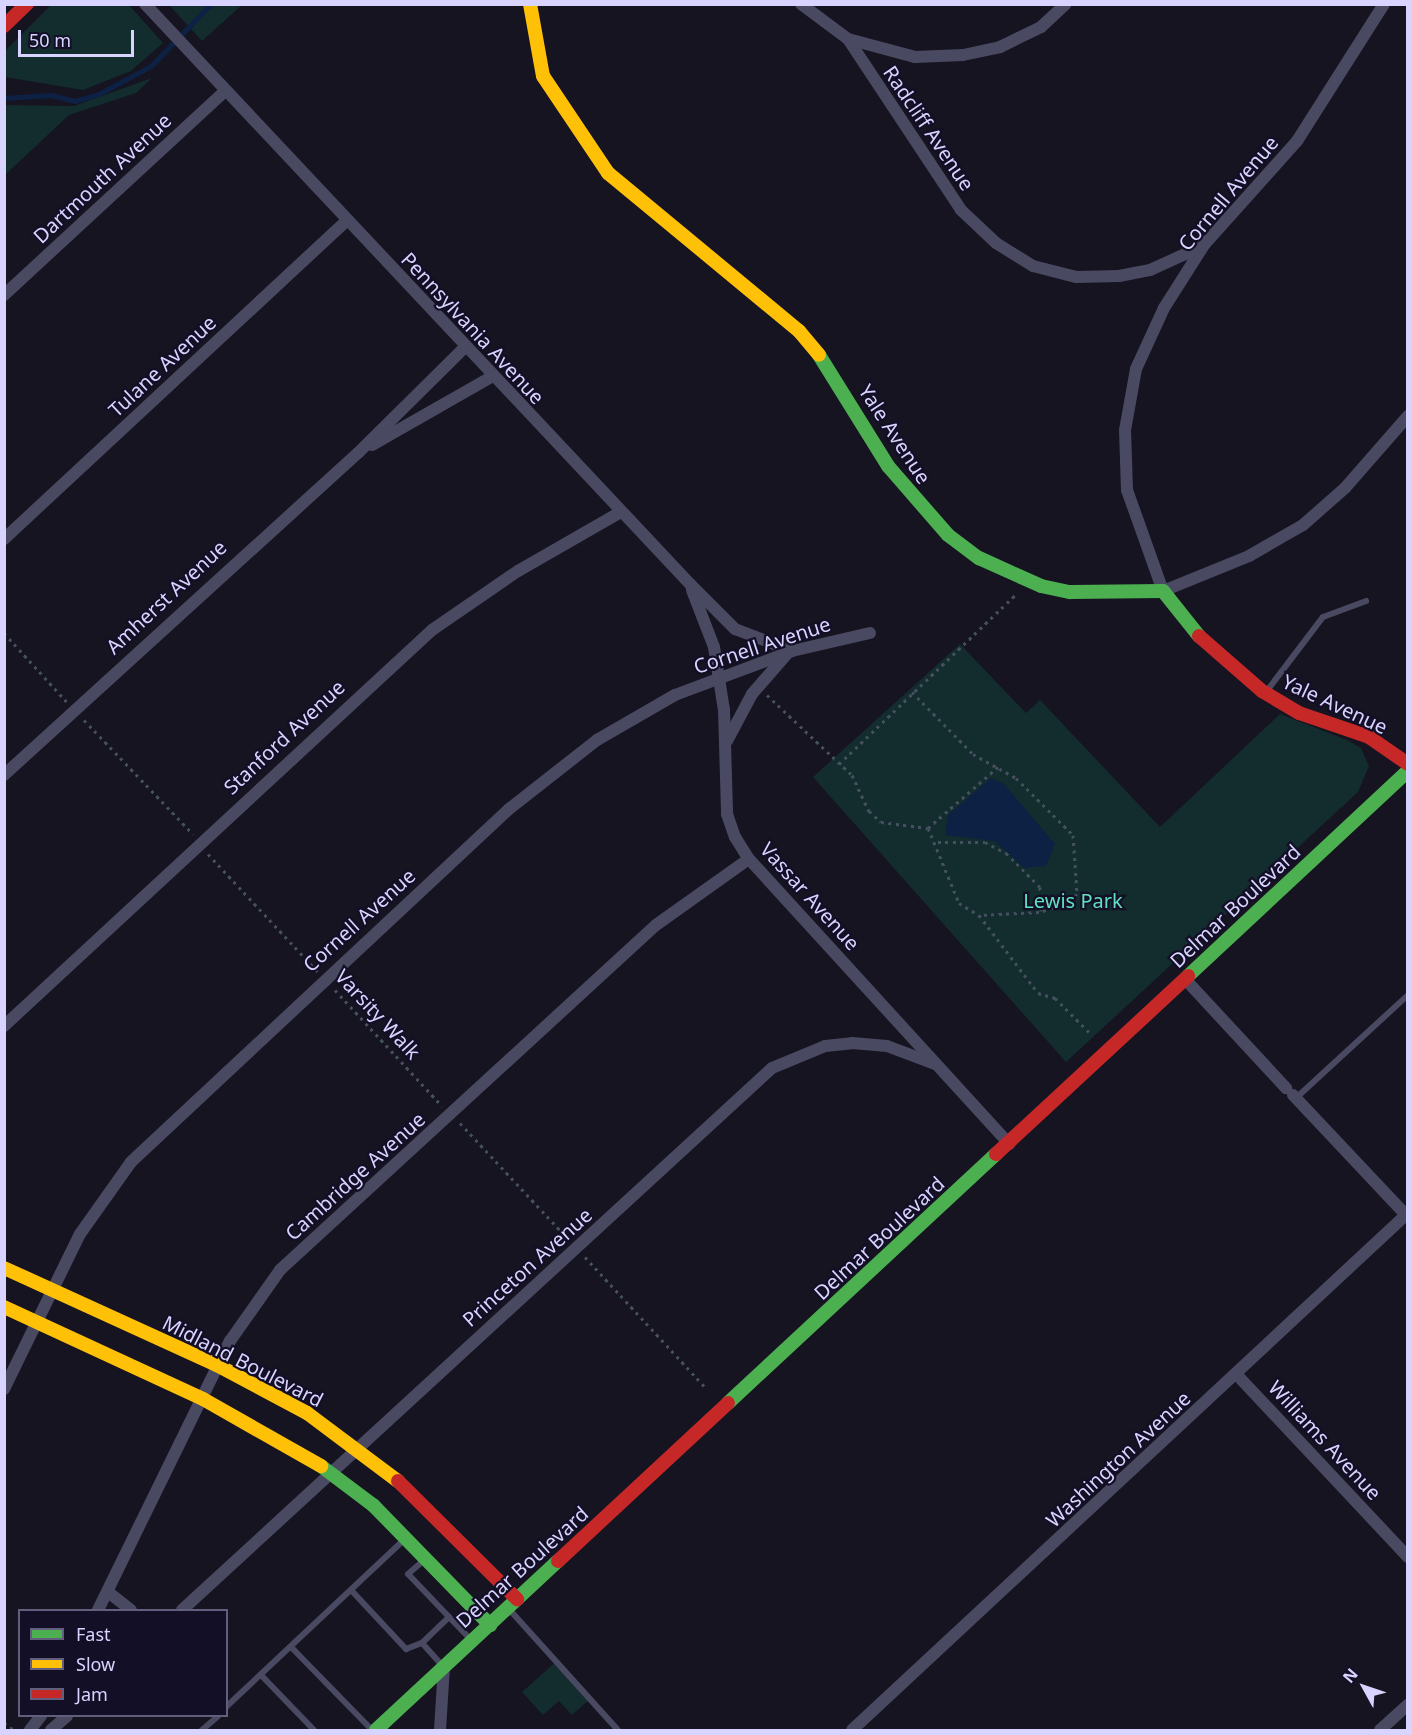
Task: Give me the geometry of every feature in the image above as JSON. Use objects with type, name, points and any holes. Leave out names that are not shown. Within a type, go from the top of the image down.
[{"type":"main road","points":[[7,18],[27,4]]},
{"type":"main road","name":"Yale Avenue","points":[[530,4],[543,76],[601,164],[645,208],[758,292],[799,331],[836,377],[888,466],[948,535],[979,558],[1041,586],[1070,592],[1163,591],[1192,629],[1266,693],[1299,713],[1369,737],[1407,764]]},
{"type":"main road","name":"Delmar Boulevard","points":[[374,1731],[1009,1144],[1407,771]]},
{"type":"main road","name":"Midland Boulevard","points":[[4,1268],[217,1365],[358,1447],[512,1603]]},
{"type":"main road","points":[[4,1307],[203,1399],[332,1473],[407,1538],[490,1625]]},
{"type":"street","name":"Radcliff Avenue","points":[[801,4],[848,39],[961,210],[996,243],[1033,266],[1076,277],[1119,276],[1150,270],[1204,245]]},
{"type":"street","points":[[848,39],[915,57],[963,56],[1000,47],[1041,27],[1066,4]]},
{"type":"street","name":"Cornell Avenue","points":[[1163,591],[1127,490],[1125,430],[1136,369],[1164,308],[1204,245],[1297,141],[1384,4]]},
{"type":"street","name":"Pennsylvania Avenue","points":[[148,7],[345,222],[465,346],[619,513],[735,629],[792,651]]},
{"type":"street","name":"Dartmouth Avenue","points":[[4,294],[225,91]]},
{"type":"street","name":"Tulane Avenue","points":[[4,539],[345,222]]},
{"type":"street","name":"Amherst Avenue","points":[[4,775],[358,453],[465,346]]},
{"type":"street","name":"Amherst Avenue","points":[[358,453],[493,376]]},
{"type":"street","points":[[1163,591],[1249,556],[1303,525],[1345,488],[1407,416]]},
{"type":"street","name":"Stanford Avenue","points":[[4,1026],[200,841],[432,630],[518,571],[619,513]]},
{"type":"street","name":"Vassar Avenue","points":[[690,584],[719,675],[728,814],[749,859],[1009,1144]]},
{"type":"street","name":"Cornell Avenue","points":[[4,1389],[50,1290],[80,1234],[131,1162],[324,978],[550,774],[631,718],[719,675],[792,651],[870,633]]},
{"type":"street","points":[[725,744],[757,687],[792,651]]},
{"type":"street","name":"Cambridge Avenue","points":[[99,1609],[203,1399],[217,1365],[280,1270],[656,925],[749,859]]},
{"type":"street","points":[[1185,979],[1407,1214]]},
{"type":"street","name":"Princeton Avenue","points":[[184,1609],[772,1068],[796,1055],[852,1042],[887,1046],[935,1064]]},
{"type":"street","name":"Washington Avenue","points":[[852,1731],[1238,1376],[1407,1214]]},
{"type":"street","name":"Williams Avenue","points":[[1238,1376],[1407,1557]]},
{"type":"street","points":[[108,1592],[129,1609]]},
{"type":"street","points":[[440,1731],[444,1667]]},
{"type":"street","points":[[1380,1731],[1407,1705]]},
{"type":"street","points":[[30,1731],[40,1717]]},
{"type":"street","points":[[51,1731],[66,1717]]},
{"type":"lane","points":[[1266,693],[1323,617],[1366,601]]},
{"type":"lane","points":[[1292,1094],[1407,995]]},
{"type":"lane","points":[[228,1705],[407,1538]]},
{"type":"lane","points":[[426,1558],[408,1574],[471,1640]]},
{"type":"lane","points":[[351,1590],[406,1649],[422,1642],[449,1617]]},
{"type":"lane","points":[[512,1603],[618,1731]]},
{"type":"lane","points":[[422,1642],[444,1667]]},
{"type":"lane","points":[[291,1647],[374,1731]]},
{"type":"lane","points":[[261,1675],[314,1731]]},
{"type":"lane","points":[[202,1731],[217,1717]]},
{"type":"path","points":[[839,764],[1016,594]]},
{"type":"path","name":"Varsity Walk","points":[[4,633],[74,710],[200,841],[324,978],[706,1388]]},
{"type":"path","points":[[757,687],[839,764],[881,822],[928,828],[938,842],[959,903],[979,915],[1038,993],[1055,998],[1089,1032]]},
{"type":"path","points":[[912,692],[973,754],[998,767],[1073,835],[1077,894],[1041,911],[979,915]]},
{"type":"path","points":[[928,828],[998,767]]},
{"type":"path","points":[[938,842],[985,842],[1006,853],[1040,887],[1041,911]]},
{"type":"path","points":[[4,1723],[14,1731]]},
{"type":"green space","points":[[52,4],[129,5],[163,43],[131,71],[83,90],[5,77],[5,51]]},
{"type":"green space","points":[[169,5],[242,5],[202,41]]},
{"type":"green space","points":[[152,78],[136,93],[69,115],[5,175],[5,105],[74,106]]},
{"type":"green space","name":"Lewis Park","points":[[960,644],[1026,713],[1040,700],[1160,827],[1280,714],[1347,740],[1361,748],[1369,766],[1358,792],[1066,1062],[813,777]]},
{"type":"green space","points":[[558,1660],[591,1698],[572,1715],[559,1701],[543,1715],[522,1692]]},
{"type":"water","points":[[991,778],[1004,784],[1055,844],[1046,866],[1024,868],[995,841],[945,835],[948,815]]},
{"type":"waterway","points":[[4,98],[51,95],[75,101],[99,94],[151,66],[211,4]]},
{"type":"traffic: fast","points":[[819,355],[888,466],[948,535],[979,558],[1041,586],[1070,592],[1163,591],[1199,636]]},
{"type":"traffic: fast","points":[[1188,976],[1408,771]]},
{"type":"traffic: fast","points":[[728,1403],[996,1154]]},
{"type":"traffic: fast","points":[[321,1466],[373,1505],[490,1625]]},
{"type":"traffic: fast","points":[[376,1730],[558,1561]]},
{"type":"traffic: slow","points":[[530,4],[543,76],[608,173],[799,331],[819,355]]},
{"type":"traffic: slow","points":[[4,1268],[217,1365],[307,1413],[398,1481]]},
{"type":"traffic: slow","points":[[4,1307],[203,1399],[321,1466]]},
{"type":"traffic: jam","points":[[4,26],[27,4]]},
{"type":"traffic: jam","points":[[1199,636],[1262,691],[1299,713],[1369,737],[1408,764]]},
{"type":"traffic: jam","points":[[996,1154],[1188,976]]},
{"type":"traffic: jam","points":[[558,1561],[728,1403]]},
{"type":"traffic: jam","points":[[398,1481],[517,1599]]}]
